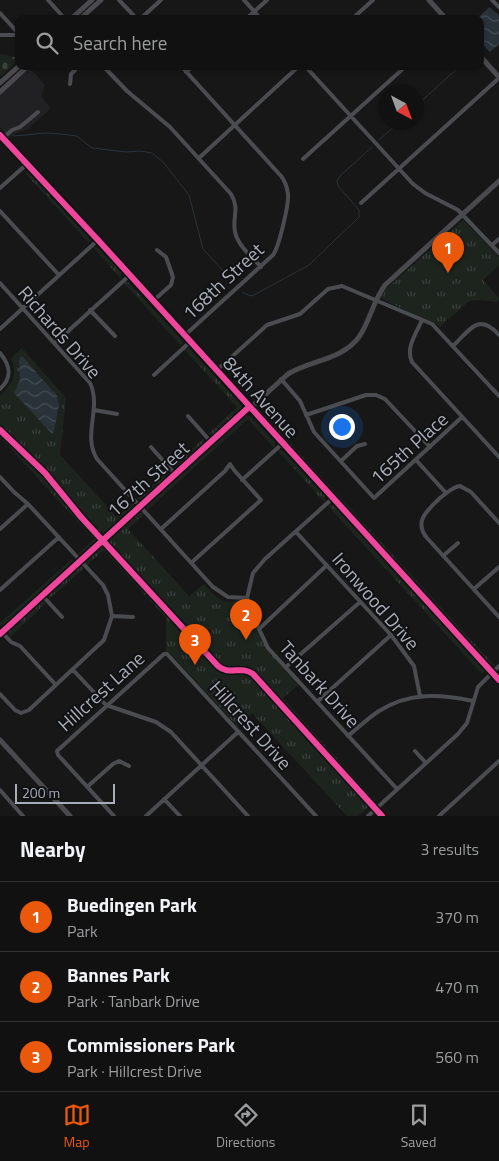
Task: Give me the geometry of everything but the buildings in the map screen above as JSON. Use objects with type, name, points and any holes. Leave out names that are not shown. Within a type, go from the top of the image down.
[{"type":"street","points":[[48,0],[61,15]]},
{"type":"street","points":[[75,15],[92,0]]},
{"type":"street","points":[[84,15],[101,0]]},
{"type":"street","points":[[119,0],[135,15]]},
{"type":"street","points":[[143,15],[160,0]]},
{"type":"street","points":[[244,0],[258,15]]},
{"type":"street","points":[[250,15],[267,0]]},
{"type":"street","points":[[356,15],[373,0]]},
{"type":"street","points":[[429,0],[442,15]]},
{"type":"street","points":[[492,0],[499,7]]},
{"type":"street","points":[[0,13],[15,30]]},
{"type":"street","points":[[0,35],[15,34]]},
{"type":"street","points":[[361,203],[499,77],[484,60]]},
{"type":"street","points":[[0,83],[15,70]]},
{"type":"street","points":[[0,92],[24,70]]},
{"type":"street","points":[[70,84],[71,74],[75,70]]},
{"type":"street","points":[[107,70],[127,91],[170,127],[233,197],[236,210],[236,236],[240,244],[261,267]]},
{"type":"street","points":[[199,158],[295,70]]},
{"type":"street","points":[[309,70],[398,169],[425,193],[453,206],[463,214],[499,253]]},
{"type":"street","points":[[303,158],[402,70]]},
{"type":"street","name":"168th Street","points":[[184,336],[270,258],[276,249],[288,197],[284,180],[186,72]]},
{"type":"street","points":[[1,136],[20,127],[38,112]]},
{"type":"street","name":"84th Avenue","points":[[1,136],[499,680]]},
{"type":"street","points":[[1,186],[27,164]]},
{"type":"street","name":"167th Street","points":[[1,632],[280,380],[296,369],[336,355],[349,347],[361,332],[376,299],[385,285],[499,181]]},
{"type":"street","points":[[0,211],[58,275]]},
{"type":"street","points":[[492,245],[499,239]]},
{"type":"street","points":[[0,329],[98,240]]},
{"type":"street","points":[[153,301],[171,285],[173,277],[166,257],[157,250]]},
{"type":"street","points":[[55,343],[130,275]]},
{"type":"street","name":"Richards Drive","points":[[0,283],[90,383],[95,398],[90,438],[93,452],[99,462],[213,587],[223,595],[247,598]]},
{"type":"street","points":[[216,371],[267,325],[300,314],[330,288],[346,286],[435,326],[499,396]]},
{"type":"street","points":[[90,310],[115,336]]},
{"type":"street","points":[[422,320],[410,348],[410,358],[499,457]]},
{"type":"street","points":[[453,346],[475,326],[480,324],[490,325],[499,335]]},
{"type":"street","points":[[154,375],[190,342]]},
{"type":"street","points":[[0,353],[7,362],[9,370],[7,381],[0,389]]},
{"type":"street","points":[[280,380],[300,401],[312,429],[341,462],[357,446],[365,444]]},
{"type":"street","points":[[306,414],[366,395],[376,395],[385,399],[430,447]]},
{"type":"street","points":[[94,410],[118,414]]},
{"type":"street","points":[[188,416],[211,442]]},
{"type":"street","name":"165th Place","points":[[341,462],[374,498],[462,418]]},
{"type":"street","points":[[242,480],[282,444]]},
{"type":"street","points":[[151,447],[175,474]]},
{"type":"street","points":[[416,460],[446,493]]},
{"type":"street","points":[[161,529],[225,471],[230,464],[261,500],[191,562]]},
{"type":"street","points":[[0,477],[28,504],[103,585],[108,596],[112,616],[104,640],[29,710],[21,714],[0,694]]},
{"type":"street","points":[[499,523],[466,488],[457,486],[446,493],[426,512],[422,518],[421,525],[424,535],[499,617]]},
{"type":"street","points":[[247,598],[253,573],[265,559],[333,498]]},
{"type":"street","points":[[0,529],[28,504]]},
{"type":"street","name":"Ironwood Drive","points":[[296,532],[391,635],[414,666],[420,696]]},
{"type":"street","points":[[0,590],[59,537]]},
{"type":"street","points":[[443,556],[458,543]]},
{"type":"street","points":[[259,629],[327,565]]},
{"type":"street","points":[[474,589],[499,567]]},
{"type":"street","points":[[42,595],[62,617]]},
{"type":"street","name":"Tanbark Drive","points":[[247,598],[268,648],[397,789]]},
{"type":"street","points":[[286,667],[360,602]]},
{"type":"street","points":[[112,616],[133,617]]},
{"type":"street","points":[[1,632],[11,642],[20,646],[56,685]]},
{"type":"street","points":[[318,701],[391,635]]},
{"type":"street","name":"Hillcrest Lane","points":[[87,787],[58,755],[57,751],[164,654]]},
{"type":"street","name":"Hillcrest Drive","points":[[164,654],[167,654],[316,816]]},
{"type":"street","points":[[368,816],[462,729],[467,723],[478,687],[499,666]]},
{"type":"street","points":[[73,670],[106,705],[156,722],[171,732],[248,816]]},
{"type":"street","points":[[348,736],[378,711],[398,702],[420,696],[450,696],[473,701]]},
{"type":"street","points":[[146,816],[238,732]]},
{"type":"street","points":[[0,740],[70,816]]},
{"type":"street","points":[[415,751],[426,763]]},
{"type":"street","points":[[114,816],[87,787],[119,761],[129,766]]},
{"type":"street","points":[[439,816],[499,761]]},
{"type":"street","points":[[0,790],[23,816]]},
{"type":"street","points":[[164,799],[180,816]]},
{"type":"shaded area","points":[[26,70],[32,70],[45,85],[41,96],[51,108],[28,129],[9,138],[0,128],[0,93]]},
{"type":"green space","points":[[0,54],[15,57],[15,63],[0,77]]},
{"type":"green space","points":[[27,171],[88,237],[89,243],[25,173]]},
{"type":"green space","points":[[463,220],[499,257],[499,265],[483,280],[499,300],[496,302],[469,301],[440,327],[382,299],[381,295],[386,289]]},
{"type":"green space","points":[[93,247],[98,248],[121,272],[121,279]]},
{"type":"green space","points":[[438,262],[443,262],[457,278],[444,284],[436,283],[429,279],[425,275]]},
{"type":"green space","points":[[128,282],[182,340],[181,346],[124,283]]},
{"type":"green space","points":[[22,348],[66,398],[60,455],[117,517],[133,502],[134,505],[132,509],[81,555],[78,554],[94,539],[0,437],[0,396],[13,378],[14,369],[11,358]]},
{"type":"green space","points":[[189,348],[242,406],[239,413],[213,436],[208,434],[237,407],[184,349]]},
{"type":"green space","points":[[256,406],[495,666],[489,665],[257,411]]},
{"type":"green space","points":[[246,415],[251,417],[275,442],[274,448],[248,419],[147,510],[148,503]]},
{"type":"green space","points":[[204,438],[204,444],[178,468],[172,467]]},
{"type":"green space","points":[[280,450],[325,496],[325,503],[278,451]]},
{"type":"green space","points":[[169,470],[168,477],[143,501],[137,499]]},
{"type":"green space","points":[[328,506],[335,507],[485,671],[482,674]]},
{"type":"green space","points":[[141,512],[144,514],[128,529],[189,596],[204,584],[223,601],[247,602],[261,638],[299,684],[283,698],[375,801],[358,816],[347,816],[252,713],[237,726],[171,654],[166,651],[166,618],[104,550],[87,565],[86,560]]},
{"type":"green space","points":[[72,559],[75,561],[74,563],[3,626],[0,626],[0,623]]},
{"type":"green space","points":[[80,566],[84,568],[49,599],[49,594]]},
{"type":"green space","points":[[43,601],[46,603],[10,637],[9,631]]},
{"type":"water","points":[[489,7],[499,15],[499,44],[490,52],[484,46],[484,15],[481,15]]},
{"type":"water","points":[[21,356],[57,396],[59,405],[52,434],[14,393],[20,380],[19,361]]},
{"type":"waterway","points":[[424,99],[456,70]]},
{"type":"waterway","points":[[379,140],[390,130]]},
{"type":"waterway","points":[[12,134],[14,136],[45,133],[77,136],[92,148],[152,153],[163,162],[189,195],[203,249],[234,283]]},
{"type":"waterway","points":[[242,292],[251,296],[254,295],[309,265],[359,217],[359,210],[338,186],[337,181],[372,147]]},
{"type":"cycle path","points":[[0,135],[499,680]]},
{"type":"cycle path","points":[[0,634],[249,407]]},
{"type":"cycle path","points":[[0,430],[45,473],[81,517],[218,666],[226,670],[244,670],[253,674],[382,816]]},
{"type":"place","name":"Buedingen Park","points":[[448,273]]},
{"type":"place","name":"Bannes Park","points":[[246,640]]},
{"type":"place","name":"Commissioners Park","points":[[195,665]]}]
